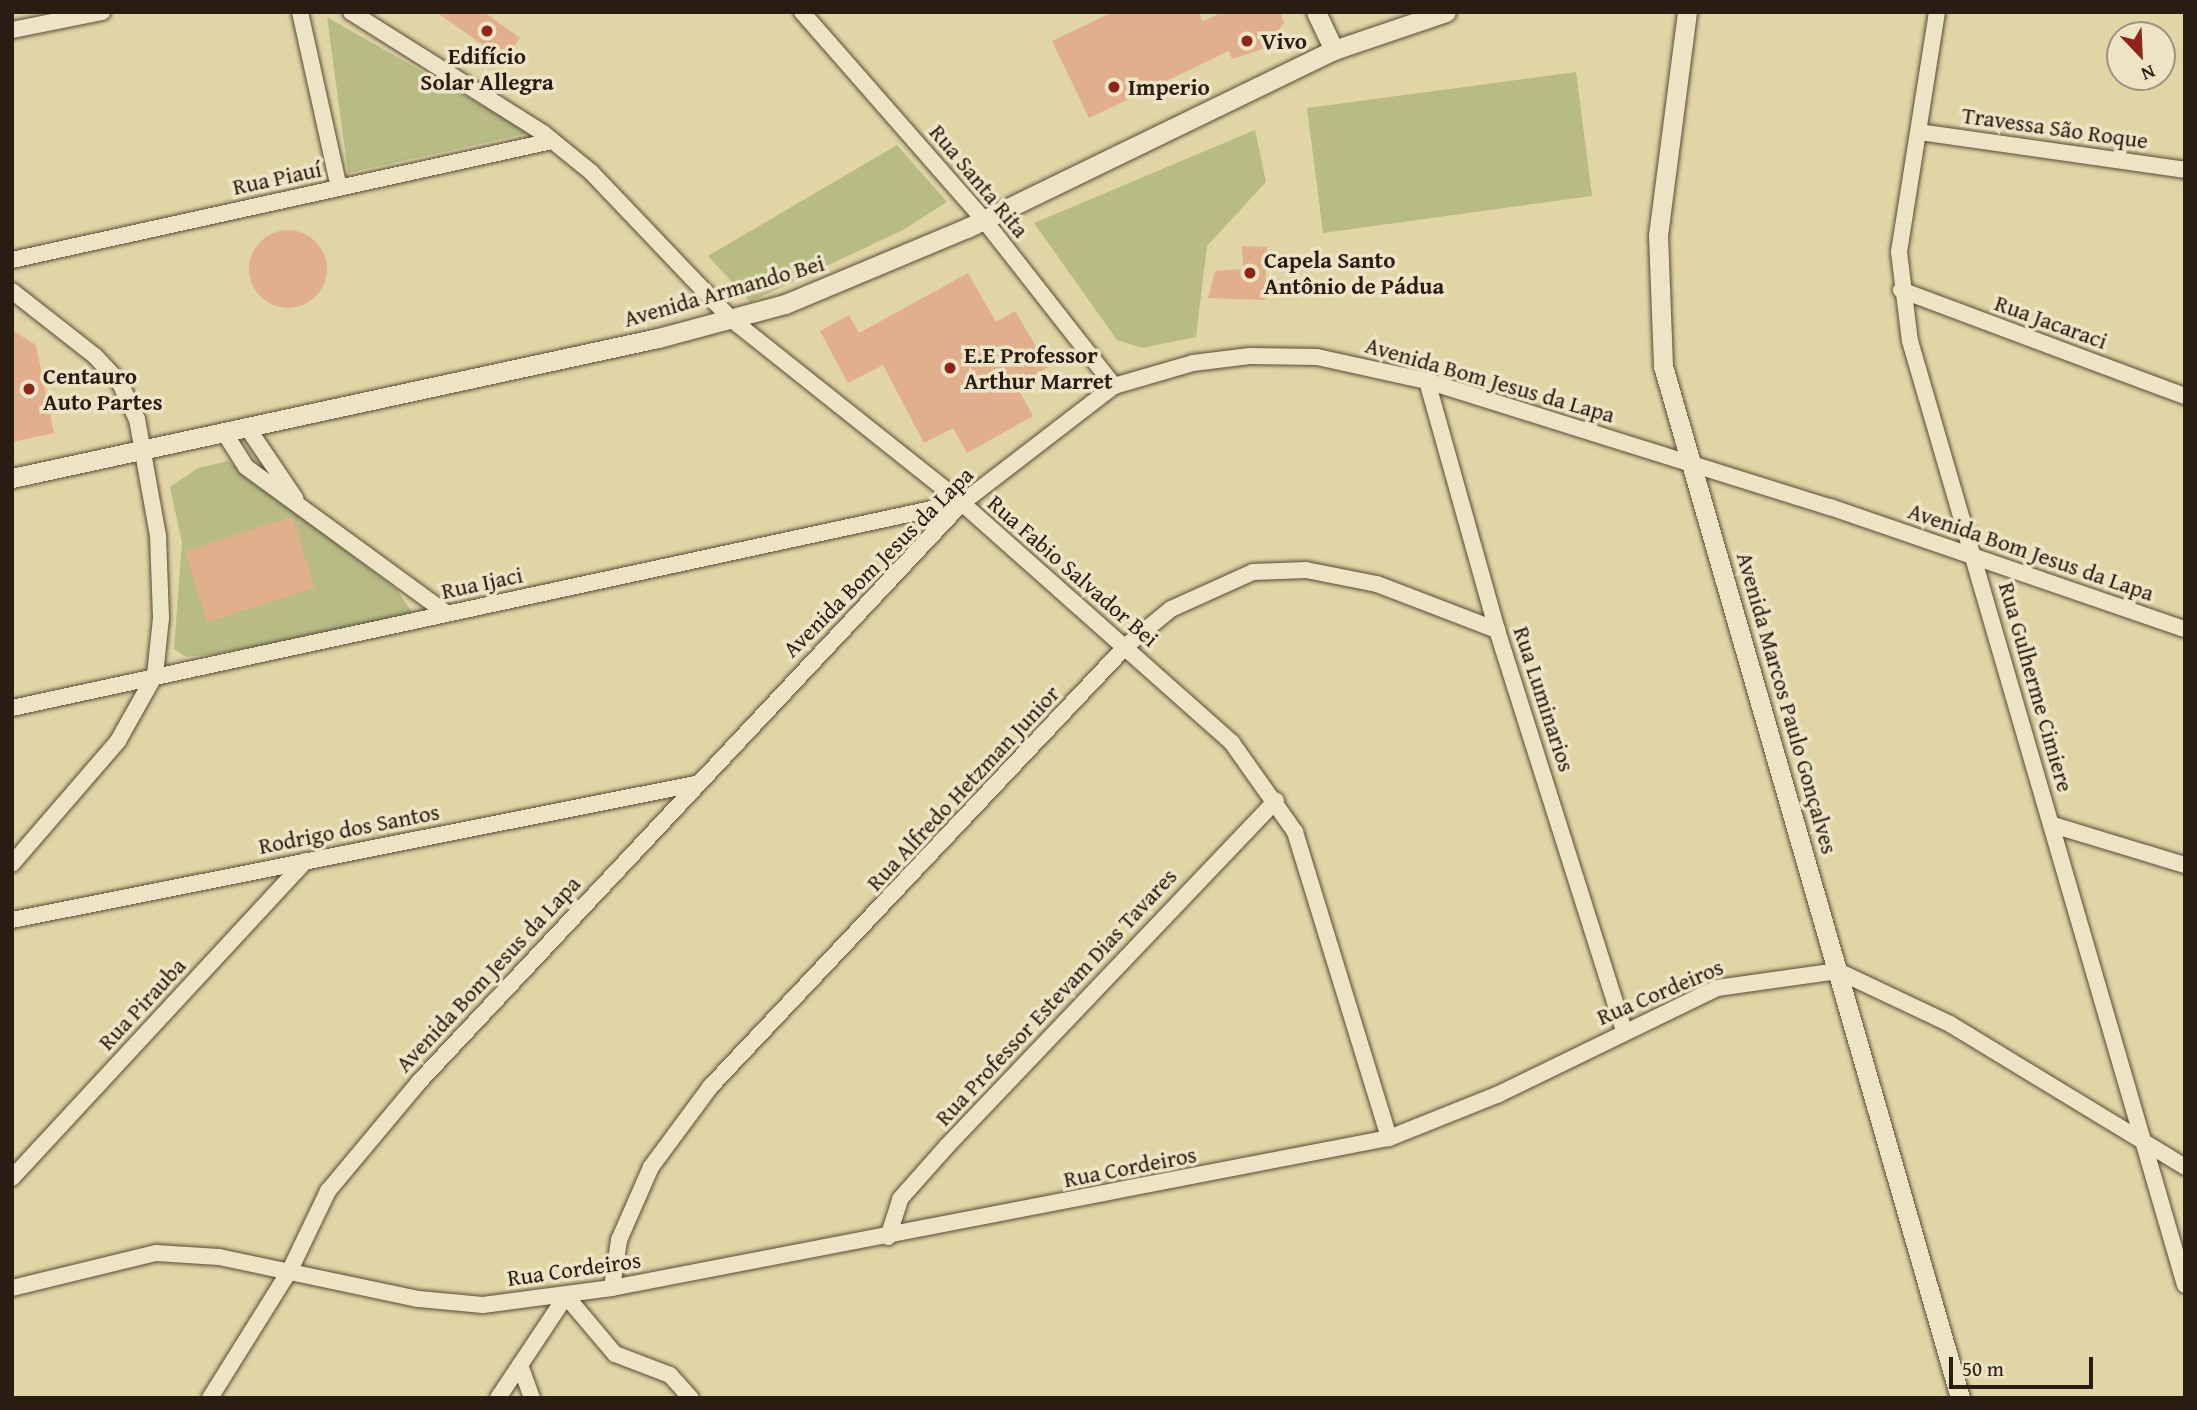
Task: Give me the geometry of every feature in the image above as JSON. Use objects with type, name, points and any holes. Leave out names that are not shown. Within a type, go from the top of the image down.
[{"type":"street","points":[[12,30],[102,12]]},
{"type":"street","points":[[300,12],[339,188]]},
{"type":"street","name":"Rua Fabio Salvador Bei","points":[[351,12],[552,141],[641,220],[731,320],[962,503],[1232,743],[1276,800],[1308,867],[1389,1138]]},
{"type":"street","name":"Rua Santa Rita","points":[[802,12],[984,220],[1114,386]]},
{"type":"street","points":[[1316,12],[1335,50]]},
{"type":"street","name":"Avenida Armando Bei","points":[[12,478],[731,320],[853,279],[984,220],[1335,50],[1446,12]]},
{"type":"street","name":"Avenida Marcos Paulo Gonçalves","points":[[1687,12],[1661,205],[1658,330],[1688,462],[1960,1398]]},
{"type":"street","name":"Rua Gulherme Cimiere","points":[[1937,12],[1899,252],[1901,290],[2185,1285]]},
{"type":"street","name":"Travessa São Roque","points":[[1919,132],[2185,170]]},
{"type":"street","name":"Rua Piauí","points":[[12,260],[552,141]]},
{"type":"street","name":"Rua Jacaraci","points":[[1901,290],[2185,396]]},
{"type":"street","points":[[12,291],[120,383],[147,450],[158,536],[155,675],[118,741],[12,864]]},
{"type":"street","name":"Avenida Bom Jesus da Lapa","points":[[210,1398],[290,1270],[328,1191],[365,1143],[695,784],[962,503],[1114,386],[1193,363],[1250,356],[1317,357],[1427,381],[1975,555],[2185,629]]},
{"type":"street","name":"Rua Luminarios","points":[[1427,381],[1497,630],[1624,1030]]},
{"type":"street","points":[[247,427],[297,499]]},
{"type":"street","points":[[224,432],[246,467],[297,499],[446,613]]},
{"type":"street","name":"Rua Ijaci","points":[[12,708],[962,503]]},
{"type":"street","name":"Rua Alfredo Hetzman Junior","points":[[612,1288],[619,1240],[652,1167],[710,1086],[1126,646],[1171,609],[1219,583],[1280,569],[1377,584],[1497,630]]},
{"type":"street","name":"Rodrigo dos Santos","points":[[12,920],[695,784]]},
{"type":"street","name":"Rua Professor Estevam Dias Tavares","points":[[888,1237],[900,1199],[947,1146],[1276,800]]},
{"type":"street","points":[[2053,824],[2185,865]]},
{"type":"street","name":"Rua Pirauba","points":[[12,1178],[306,861]]},
{"type":"street","points":[[1838,971],[1950,1024],[2185,1167]]},
{"type":"street","name":"Rua Cordeiros","points":[[12,1288],[156,1253],[290,1270],[419,1299],[483,1305],[566,1296],[888,1237],[1389,1138],[1499,1094],[1624,1030],[1717,988],[1838,971]]},
{"type":"street","points":[[498,1398],[566,1296],[615,1354],[670,1375],[691,1398]]},
{"type":"street","points":[[520,1365],[532,1398]]},
{"type":"green space","points":[[327,17],[530,133],[348,173]]},
{"type":"green space","points":[[1576,72],[1592,196],[1323,233],[1307,108]]},
{"type":"green space","points":[[1255,130],[1266,182],[1207,246],[1196,337],[1142,348],[1117,340],[1034,223]]},
{"type":"green space","points":[[897,145],[947,202],[903,230],[750,302],[708,256]]},
{"type":"green space","points":[[228,461],[397,590],[412,612],[407,618],[215,654],[186,657],[174,649],[182,543],[170,487],[198,468]]},
{"type":"building","name":"Edifício Solar Allegra","points":[[436,12],[484,12],[520,38],[504,60]]},
{"type":"building","name":"Imperio","points":[[1113,12],[1199,12],[1203,21],[1223,12],[1280,12],[1284,22],[1269,47],[1232,59],[1229,51],[1089,118],[1052,41]]},
{"type":"building","points":[[280,230],[296,230],[310,236],[321,247],[327,261],[327,277],[321,291],[310,302],[296,308],[280,308],[266,302],[255,291],[249,277],[249,261],[255,247],[266,236]]},
{"type":"building","name":"Capela Santo Antônio de Pádua","points":[[1242,246],[1267,247],[1265,300],[1208,298],[1215,271],[1243,269]]},
{"type":"building","name":"E.E Professor Arthur Marret","points":[[968,273],[996,322],[1015,311],[1048,367],[1016,385],[1033,416],[967,453],[953,428],[924,443],[883,365],[848,383],[820,331],[849,315],[859,333]]},
{"type":"building","name":"Centauro Auto Partes","points":[[12,330],[36,345],[54,433],[12,442]]},
{"type":"building","points":[[292,517],[315,588],[207,622],[185,551]]},
{"type":"place","name":"Edifício Solar Allegra","points":[[487,31]]},
{"type":"place","name":"Vivo","points":[[1247,41]]},
{"type":"place","name":"Imperio","points":[[1114,87]]},
{"type":"place","name":"Capela Santo Antônio de Pádua","points":[[1250,273]]},
{"type":"place","name":"E.E Professor Arthur Marret","points":[[950,368]]},
{"type":"place","name":"Centauro Auto Partes","points":[[29,389]]}]
